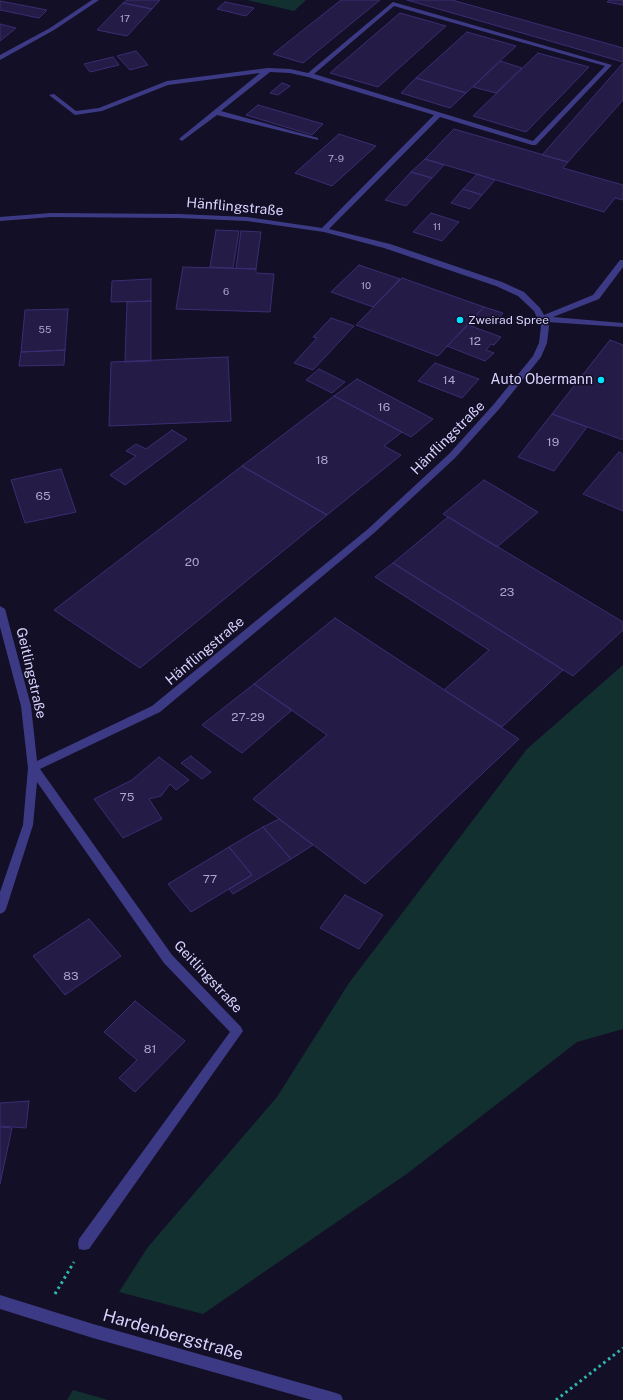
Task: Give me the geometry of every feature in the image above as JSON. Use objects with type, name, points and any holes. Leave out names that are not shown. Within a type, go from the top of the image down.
[{"type":"street","points":[[0,58],[52,29],[96,0]]},
{"type":"street","points":[[52,95],[75,113],[100,110],[168,83],[268,70],[290,71],[309,75],[534,144],[609,65],[393,4],[309,75]]},
{"type":"street","points":[[182,139],[268,70]]},
{"type":"street","points":[[215,112],[316,139]]},
{"type":"street","points":[[324,230],[438,115]]},
{"type":"street","name":"Hänflingstraße","points":[[0,219],[51,215],[179,216],[247,219],[324,230],[387,246],[499,284],[521,294],[538,310],[545,326],[543,343],[537,357],[497,406],[452,456],[371,531],[156,709],[34,768]]},
{"type":"street","points":[[542,319],[596,297],[623,262]]},
{"type":"street","points":[[542,319],[623,325]]},
{"type":"street","name":"Geitlingstraße","points":[[0,609],[26,706],[34,768],[28,825],[0,908]]},
{"type":"street","name":"Geitlingstraße","points":[[34,768],[168,959],[237,1031],[84,1244]]},
{"type":"street","name":"Hardenbergstraße","points":[[0,1302],[93,1331],[336,1400]]},
{"type":"path","points":[[43,1315],[84,1244]]},
{"type":"path","points":[[556,1400],[559,1396],[623,1348]]},
{"type":"green space","points":[[247,0],[306,0],[294,11]]},
{"type":"green space","points":[[623,665],[623,1029],[577,1042],[408,1173],[203,1314],[119,1292],[148,1247],[277,1097],[349,983],[527,749]]},
{"type":"green space","points":[[73,1390],[108,1400],[67,1400]]},
{"type":"building","points":[[127,0],[160,0],[152,9],[123,3]]},
{"type":"building","points":[[341,0],[380,0],[303,63],[273,54]]},
{"type":"building","points":[[407,0],[452,0],[623,48],[623,62]]},
{"type":"building","points":[[609,0],[623,0],[623,5],[607,2]]},
{"type":"building","points":[[0,1],[47,10],[39,18],[0,10]]},
{"type":"building","points":[[225,2],[254,8],[246,16],[217,9]]},
{"type":"building","points":[[123,3],[152,9],[127,36],[97,30]]},
{"type":"building","points":[[400,13],[446,26],[378,87],[330,73]]},
{"type":"building","points":[[0,24],[16,28],[0,41]]},
{"type":"building","points":[[467,32],[516,46],[466,93],[416,78]]},
{"type":"building","points":[[136,51],[148,65],[130,70],[117,56]]},
{"type":"building","points":[[538,53],[589,67],[526,132],[473,116]]},
{"type":"building","points":[[113,57],[119,65],[90,72],[84,64]]},
{"type":"building","points":[[500,61],[522,68],[496,93],[473,87]]},
{"type":"building","points":[[623,63],[623,100],[568,162],[542,155]]},
{"type":"building","points":[[416,78],[466,93],[450,108],[401,93]]},
{"type":"building","points":[[282,83],[290,86],[278,95],[270,93]]},
{"type":"building","points":[[258,105],[323,124],[312,135],[246,115]]},
{"type":"building","points":[[454,129],[568,162],[563,168],[623,185],[623,200],[615,198],[604,212],[425,159]]},
{"type":"building","points":[[339,134],[376,146],[332,186],[295,173]]},
{"type":"building","points":[[425,159],[444,165],[432,178],[411,172]]},
{"type":"building","points":[[411,172],[432,178],[406,206],[385,200]]},
{"type":"building","points":[[477,174],[495,180],[482,195],[463,189]]},
{"type":"building","points":[[463,189],[482,195],[470,209],[451,203]]},
{"type":"building","points":[[431,213],[459,222],[442,241],[413,232]]},
{"type":"building","points":[[216,230],[239,231],[233,268],[210,267]]},
{"type":"building","points":[[241,231],[261,232],[256,269],[236,268]]},
{"type":"building","points":[[359,265],[400,279],[373,307],[331,292]]},
{"type":"building","points":[[183,267],[256,269],[256,273],[274,274],[270,312],[176,309]]},
{"type":"building","points":[[402,278],[484,307],[438,356],[356,325]]},
{"type":"building","points":[[151,279],[151,301],[111,302],[112,281]]},
{"type":"building","points":[[151,301],[151,361],[125,362],[127,302]]},
{"type":"building","points":[[484,307],[503,313],[495,323],[475,316]]},
{"type":"building","points":[[68,309],[65,350],[21,352],[25,310]]},
{"type":"building","points":[[331,318],[354,326],[313,370],[294,363],[317,338],[313,337]]},
{"type":"building","points":[[468,325],[501,337],[494,345],[491,344],[486,350],[494,353],[485,361],[447,346]]},
{"type":"building","name":"Auto Obermann","points":[[610,340],[623,345],[623,440],[552,414]]},
{"type":"building","points":[[65,350],[64,365],[19,366],[21,352]]},
{"type":"building","points":[[228,357],[231,421],[109,426],[111,362]]},
{"type":"building","points":[[435,363],[479,379],[462,398],[418,381]]},
{"type":"building","points":[[319,369],[345,382],[332,393],[306,380]]},
{"type":"building","points":[[357,379],[433,419],[411,437],[334,396]]},
{"type":"building","points":[[334,396],[402,432],[384,446],[401,455],[327,515],[242,466]]},
{"type":"building","points":[[552,414],[587,427],[554,471],[518,457]]},
{"type":"building","points":[[172,430],[187,439],[125,485],[110,475],[136,456],[126,451],[136,444],[146,449]]},
{"type":"building","points":[[619,452],[623,454],[623,511],[583,494]]},
{"type":"building","points":[[242,466],[327,515],[140,668],[54,610]]},
{"type":"building","points":[[61,469],[76,512],[25,523],[11,480]]},
{"type":"building","points":[[484,480],[538,512],[497,547],[443,514]]},
{"type":"building","points":[[448,517],[623,622],[623,630],[573,676],[393,563]]},
{"type":"building","points":[[393,563],[563,670],[502,727],[444,690],[489,650],[375,577]]},
{"type":"building","points":[[335,618],[519,739],[365,884],[253,799],[327,735],[254,684]]},
{"type":"building","points":[[254,684],[292,710],[242,753],[202,725]]},
{"type":"building","points":[[191,756],[211,772],[202,779],[181,763]]},
{"type":"building","points":[[159,757],[189,780],[176,790],[170,784],[161,796],[149,799],[162,819],[123,838],[94,799],[132,780]]},
{"type":"building","points":[[279,819],[313,845],[291,859],[263,827]]},
{"type":"building","points":[[263,827],[291,859],[233,894],[229,889],[252,875],[229,847]]},
{"type":"building","points":[[229,847],[252,875],[191,912],[168,884]]},
{"type":"building","points":[[345,895],[383,915],[359,949],[320,928]]},
{"type":"building","points":[[89,919],[121,956],[65,995],[33,956]]},
{"type":"building","points":[[135,1001],[185,1041],[135,1092],[119,1078],[137,1060],[104,1032]]},
{"type":"building","points":[[29,1101],[26,1128],[0,1126],[0,1103]]},
{"type":"building","points":[[0,1127],[12,1128],[0,1184]]},
{"type":"place","name":"Zweirad Spree","points":[[460,320]]},
{"type":"place","name":"Auto Obermann","points":[[601,380]]}]
